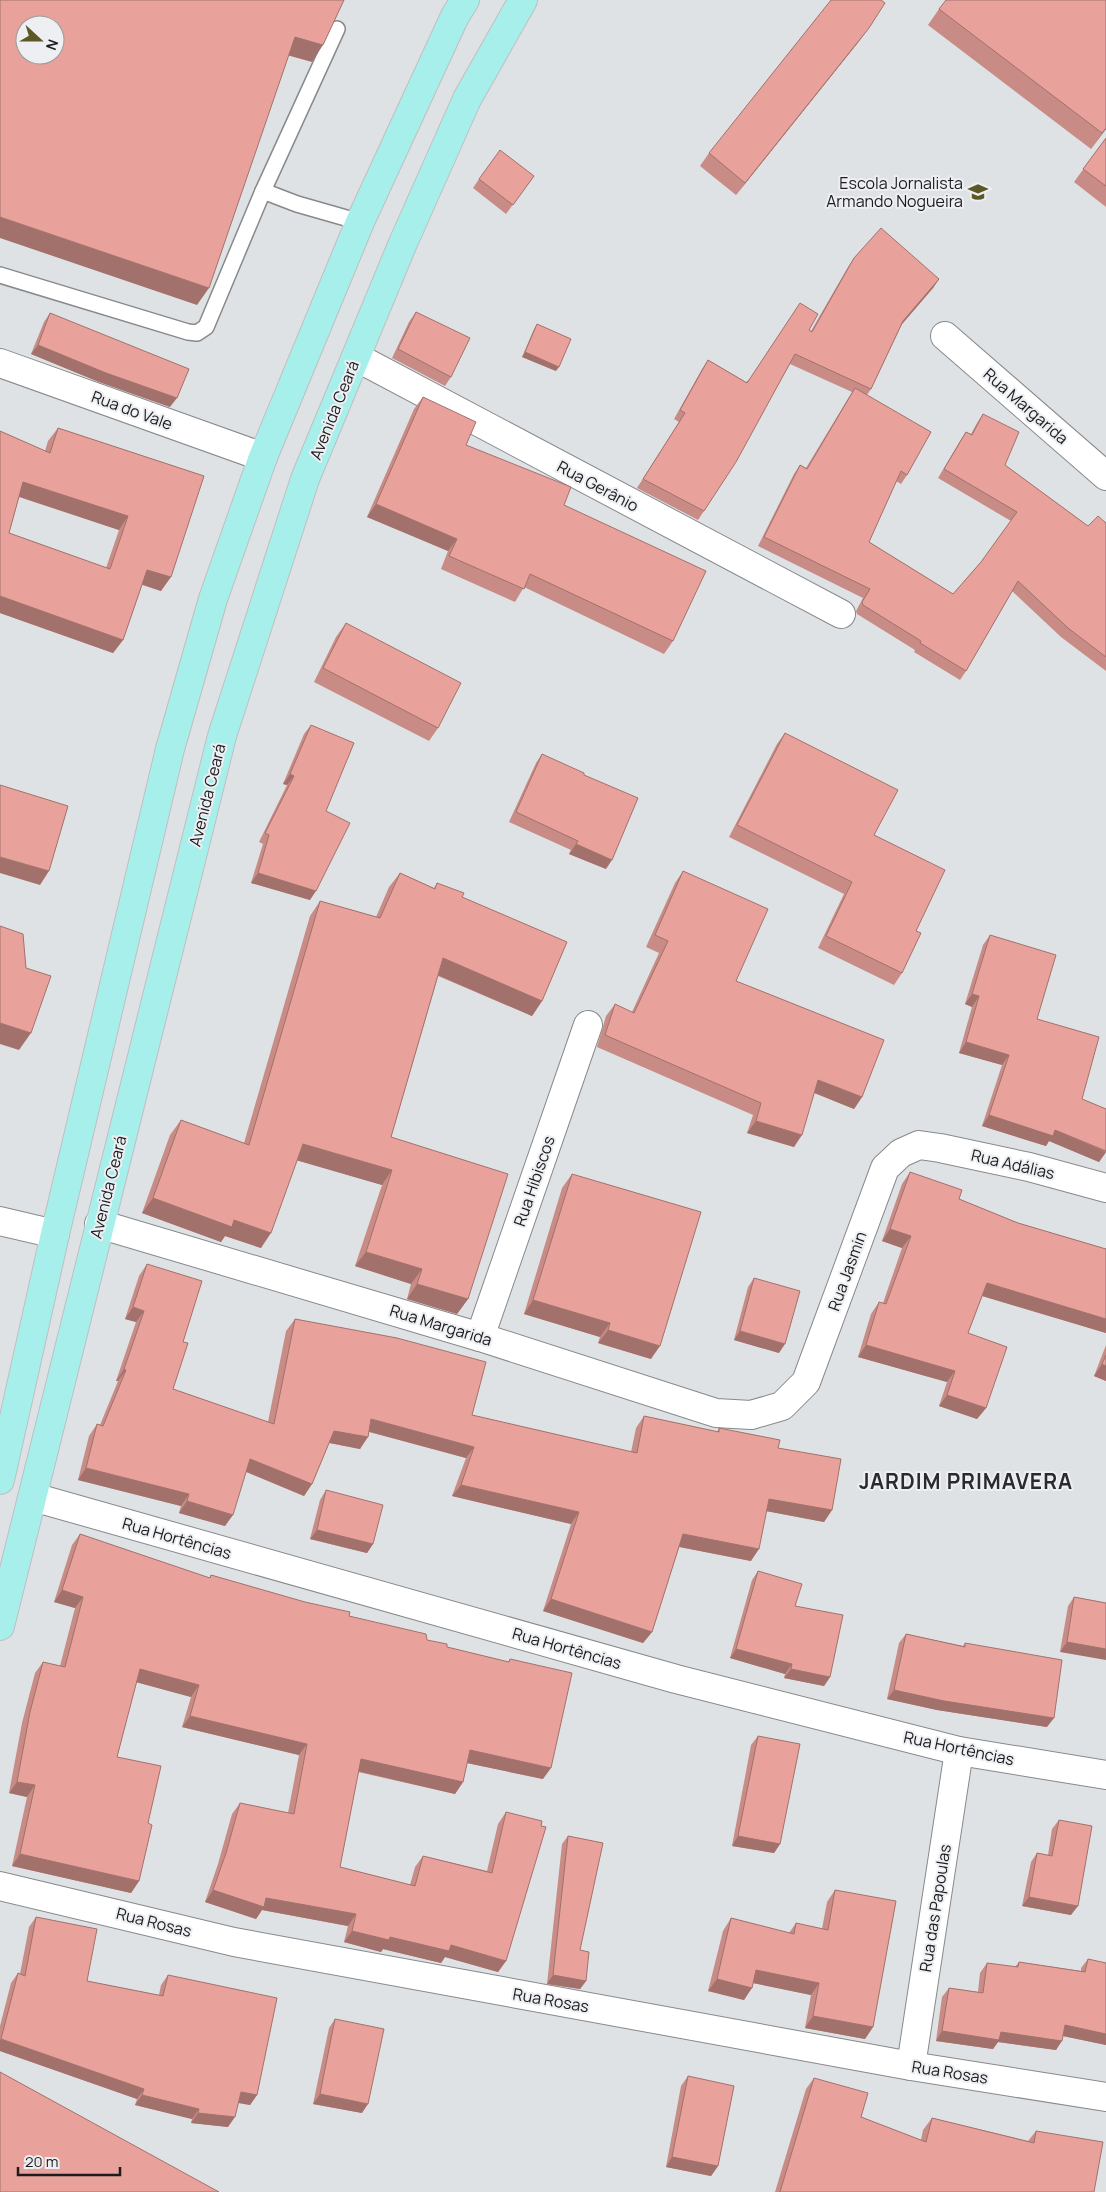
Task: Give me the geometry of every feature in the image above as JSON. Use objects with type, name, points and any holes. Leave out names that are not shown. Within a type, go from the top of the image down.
[{"type":"main road","points":[[0,1480],[55,1234],[170,749],[213,599],[263,456],[360,222],[455,16],[465,0]]},
{"type":"main road","name":"Avenida Ceará","points":[[0,1626],[34,1498],[99,1224],[222,736],[305,480],[403,243],[467,99],[523,0]]},
{"type":"street","name":"Rua Margarida","points":[[945,336],[1106,476]]},
{"type":"street","name":"Rua Gerânio","points":[[356,358],[841,614]]},
{"type":"street","name":"Rua do Vale","points":[[0,363],[263,456]]},
{"type":"street","name":"Rua Hibiscos","points":[[480,1337],[588,1025]]},
{"type":"street","name":"Rua Adálias","points":[[919,1145],[1029,1167],[1106,1188]]},
{"type":"street","name":"Rua Jasmin","points":[[782,1406],[806,1382],[886,1168],[900,1153],[919,1145]]},
{"type":"street","points":[[0,1221],[55,1234]]},
{"type":"street","name":"Rua Margarida","points":[[99,1224],[480,1337],[716,1413],[751,1415],[782,1406]]},
{"type":"street","name":"Rua Hortências","points":[[34,1498],[666,1676],[959,1751],[1106,1775]]},
{"type":"street","name":"Rua das Papoulas","points":[[911,2066],[959,1751]]},
{"type":"street","name":"Rua Rosas","points":[[0,1886],[234,1942],[911,2066],[1106,2097]]},
{"type":"lane","points":[[0,275],[197,333],[206,327],[262,191],[337,29]]},
{"type":"lane","points":[[262,191],[297,204],[360,222]]},
{"type":"building","points":[[0,0],[344,0],[323,45],[295,37],[209,288],[0,217]]},
{"type":"building","points":[[831,0],[881,0],[885,3],[869,28],[745,183],[709,153]]},
{"type":"building","points":[[946,0],[1106,0],[1106,128],[1102,133],[939,9]]},
{"type":"building","points":[[1106,138],[1106,186],[1083,169]]},
{"type":"building","points":[[500,150],[534,176],[513,205],[479,179]]},
{"type":"building","points":[[881,228],[939,279],[903,321],[871,389],[795,354],[736,462],[704,511],[643,479],[685,413],[680,410],[708,360],[747,383],[800,303],[818,314],[809,330],[812,332],[854,258]]},
{"type":"building","points":[[416,312],[470,338],[451,377],[398,349]]},
{"type":"building","points":[[50,313],[189,369],[177,398],[106,373],[38,345]]},
{"type":"building","points":[[537,324],[571,339],[559,367],[525,352]]},
{"type":"building","points":[[855,388],[931,432],[907,475],[901,471],[869,542],[953,594],[981,562],[1017,512],[944,469],[966,432],[972,435],[983,414],[1019,432],[1005,465],[1088,526],[1098,516],[1106,523],[1106,657],[1068,628],[1018,581],[966,671],[863,605],[862,602],[870,589],[764,537],[800,465],[807,469]]},
{"type":"building","points":[[423,397],[476,422],[466,445],[571,487],[564,505],[706,571],[673,641],[530,574],[524,589],[449,556],[457,539],[376,504]]},
{"type":"building","points":[[58,428],[204,476],[171,577],[147,570],[123,640],[0,596],[0,431],[50,453]],"holes":[[[23,482],[128,516],[110,569],[9,533]]]},
{"type":"building","points":[[346,623],[461,683],[438,728],[323,668]]},
{"type":"building","points":[[311,725],[354,743],[326,811],[350,823],[316,891],[258,873],[269,835],[265,833],[294,776],[290,774]]},
{"type":"building","points":[[785,733],[898,790],[874,835],[945,870],[916,931],[921,933],[902,973],[826,936],[852,882],[737,825]]},
{"type":"building","points":[[542,754],[584,773],[584,775],[638,798],[612,860],[576,844],[578,841],[516,812]]},
{"type":"building","points":[[0,785],[68,806],[49,871],[0,857]]},
{"type":"building","points":[[683,871],[768,909],[736,981],[884,1040],[862,1097],[818,1080],[802,1135],[756,1121],[761,1103],[605,1035],[615,1004],[634,1013],[668,941],[655,935]]},
{"type":"building","points":[[400,873],[435,889],[437,883],[464,893],[462,897],[567,942],[542,1001],[443,958],[391,1137],[508,1174],[468,1299],[417,1284],[422,1269],[366,1252],[392,1170],[303,1144],[271,1233],[234,1220],[232,1227],[153,1198],[181,1120],[249,1145],[320,901],[380,918]]},
{"type":"building","points":[[0,926],[23,934],[26,968],[51,976],[31,1033],[0,1023]]},
{"type":"building","points":[[990,935],[1056,955],[1037,1019],[1099,1037],[1082,1099],[1106,1109],[1106,1151],[1055,1130],[1053,1136],[989,1115],[1009,1055],[966,1042],[979,996],[972,994]]},
{"type":"building","points":[[910,1172],[962,1190],[959,1199],[1018,1223],[1106,1249],[1106,1319],[987,1283],[968,1333],[1007,1347],[986,1408],[947,1395],[955,1371],[866,1345],[879,1302],[886,1304],[911,1236],[890,1229]]},
{"type":"building","points":[[572,1174],[701,1212],[660,1346],[608,1330],[610,1323],[533,1300]]},
{"type":"building","points":[[147,1264],[202,1281],[183,1342],[188,1343],[173,1389],[274,1424],[295,1319],[397,1338],[486,1362],[472,1415],[637,1453],[644,1416],[719,1432],[719,1428],[780,1440],[778,1448],[841,1459],[832,1510],[769,1499],[759,1549],[683,1534],[652,1632],[551,1599],[579,1512],[461,1485],[474,1447],[371,1419],[368,1437],[334,1431],[312,1484],[250,1459],[233,1515],[187,1501],[189,1494],[86,1468],[97,1424],[103,1426],[126,1370],[124,1369],[144,1311],[133,1307]]},
{"type":"building","points":[[754,1278],[800,1291],[785,1344],[740,1331]]},
{"type":"building","points":[[1106,1355],[1106,1366],[1102,1364]]},
{"type":"building","points":[[326,1490],[383,1505],[373,1544],[317,1530]]},
{"type":"building","points":[[80,1534],[210,1578],[211,1575],[305,1602],[350,1612],[349,1616],[426,1634],[427,1640],[447,1644],[447,1647],[509,1662],[510,1659],[572,1673],[551,1768],[470,1750],[463,1782],[361,1759],[340,1867],[415,1886],[423,1856],[492,1873],[506,1812],[542,1821],[541,1826],[546,1827],[506,1961],[451,1945],[449,1951],[390,1937],[389,1940],[352,1931],[356,1914],[266,1898],[264,1907],[213,1890],[240,1803],[294,1814],[307,1744],[190,1716],[199,1685],[140,1669],[117,1757],[161,1766],[148,1823],[152,1825],[139,1881],[20,1854],[35,1785],[17,1782],[30,1712],[43,1662],[65,1667],[83,1597],[62,1590]]},
{"type":"building","points":[[758,1571],[802,1584],[795,1606],[843,1615],[830,1677],[791,1669],[792,1664],[736,1649]]},
{"type":"building","points":[[1074,1597],[1106,1603],[1106,1649],[1067,1642]]},
{"type":"building","points":[[906,1634],[965,1647],[965,1643],[1062,1660],[1054,1718],[944,1701],[894,1690]]},
{"type":"building","points":[[758,1736],[800,1744],[780,1844],[738,1836]]},
{"type":"building","points":[[1059,1820],[1092,1826],[1078,1906],[1029,1897],[1037,1853],[1052,1856]]},
{"type":"building","points":[[568,1836],[603,1843],[580,1950],[589,1952],[586,1981],[553,1975]]},
{"type":"building","points":[[835,1890],[896,1901],[873,2027],[813,2016],[819,1983],[756,1970],[752,1988],[717,1979],[731,1918],[794,1934],[796,1923],[828,1930]]},
{"type":"building","points":[[36,1917],[97,1929],[87,1981],[163,1996],[168,1975],[277,1998],[257,2095],[241,2092],[235,2117],[198,2113],[199,2109],[142,2095],[144,2089],[1,2039],[18,1973],[25,1976]]},
{"type":"building","points":[[1088,1959],[1106,1963],[1106,2034],[1065,2025],[1062,2041],[1001,2032],[999,2040],[942,2031],[949,1988],[983,1993],[987,1963],[1018,1967],[1019,1962],[1085,1972]]},
{"type":"building","points":[[335,2019],[384,2029],[368,2104],[320,2094]]},
{"type":"building","points":[[0,2072],[219,2192],[0,2192]]},
{"type":"building","points":[[688,2076],[734,2086],[718,2166],[672,2157]]},
{"type":"building","points":[[814,2078],[868,2093],[861,2117],[926,2142],[932,2118],[1034,2143],[1036,2131],[1103,2142],[1094,2192],[780,2192]]},
{"type":"place","name":"Escola Jornalista Armando Nogueira","points":[[978,192]]},
{"type":"district","name":"JARDIM PRIMAVERA","points":[[966,1482]]}]
